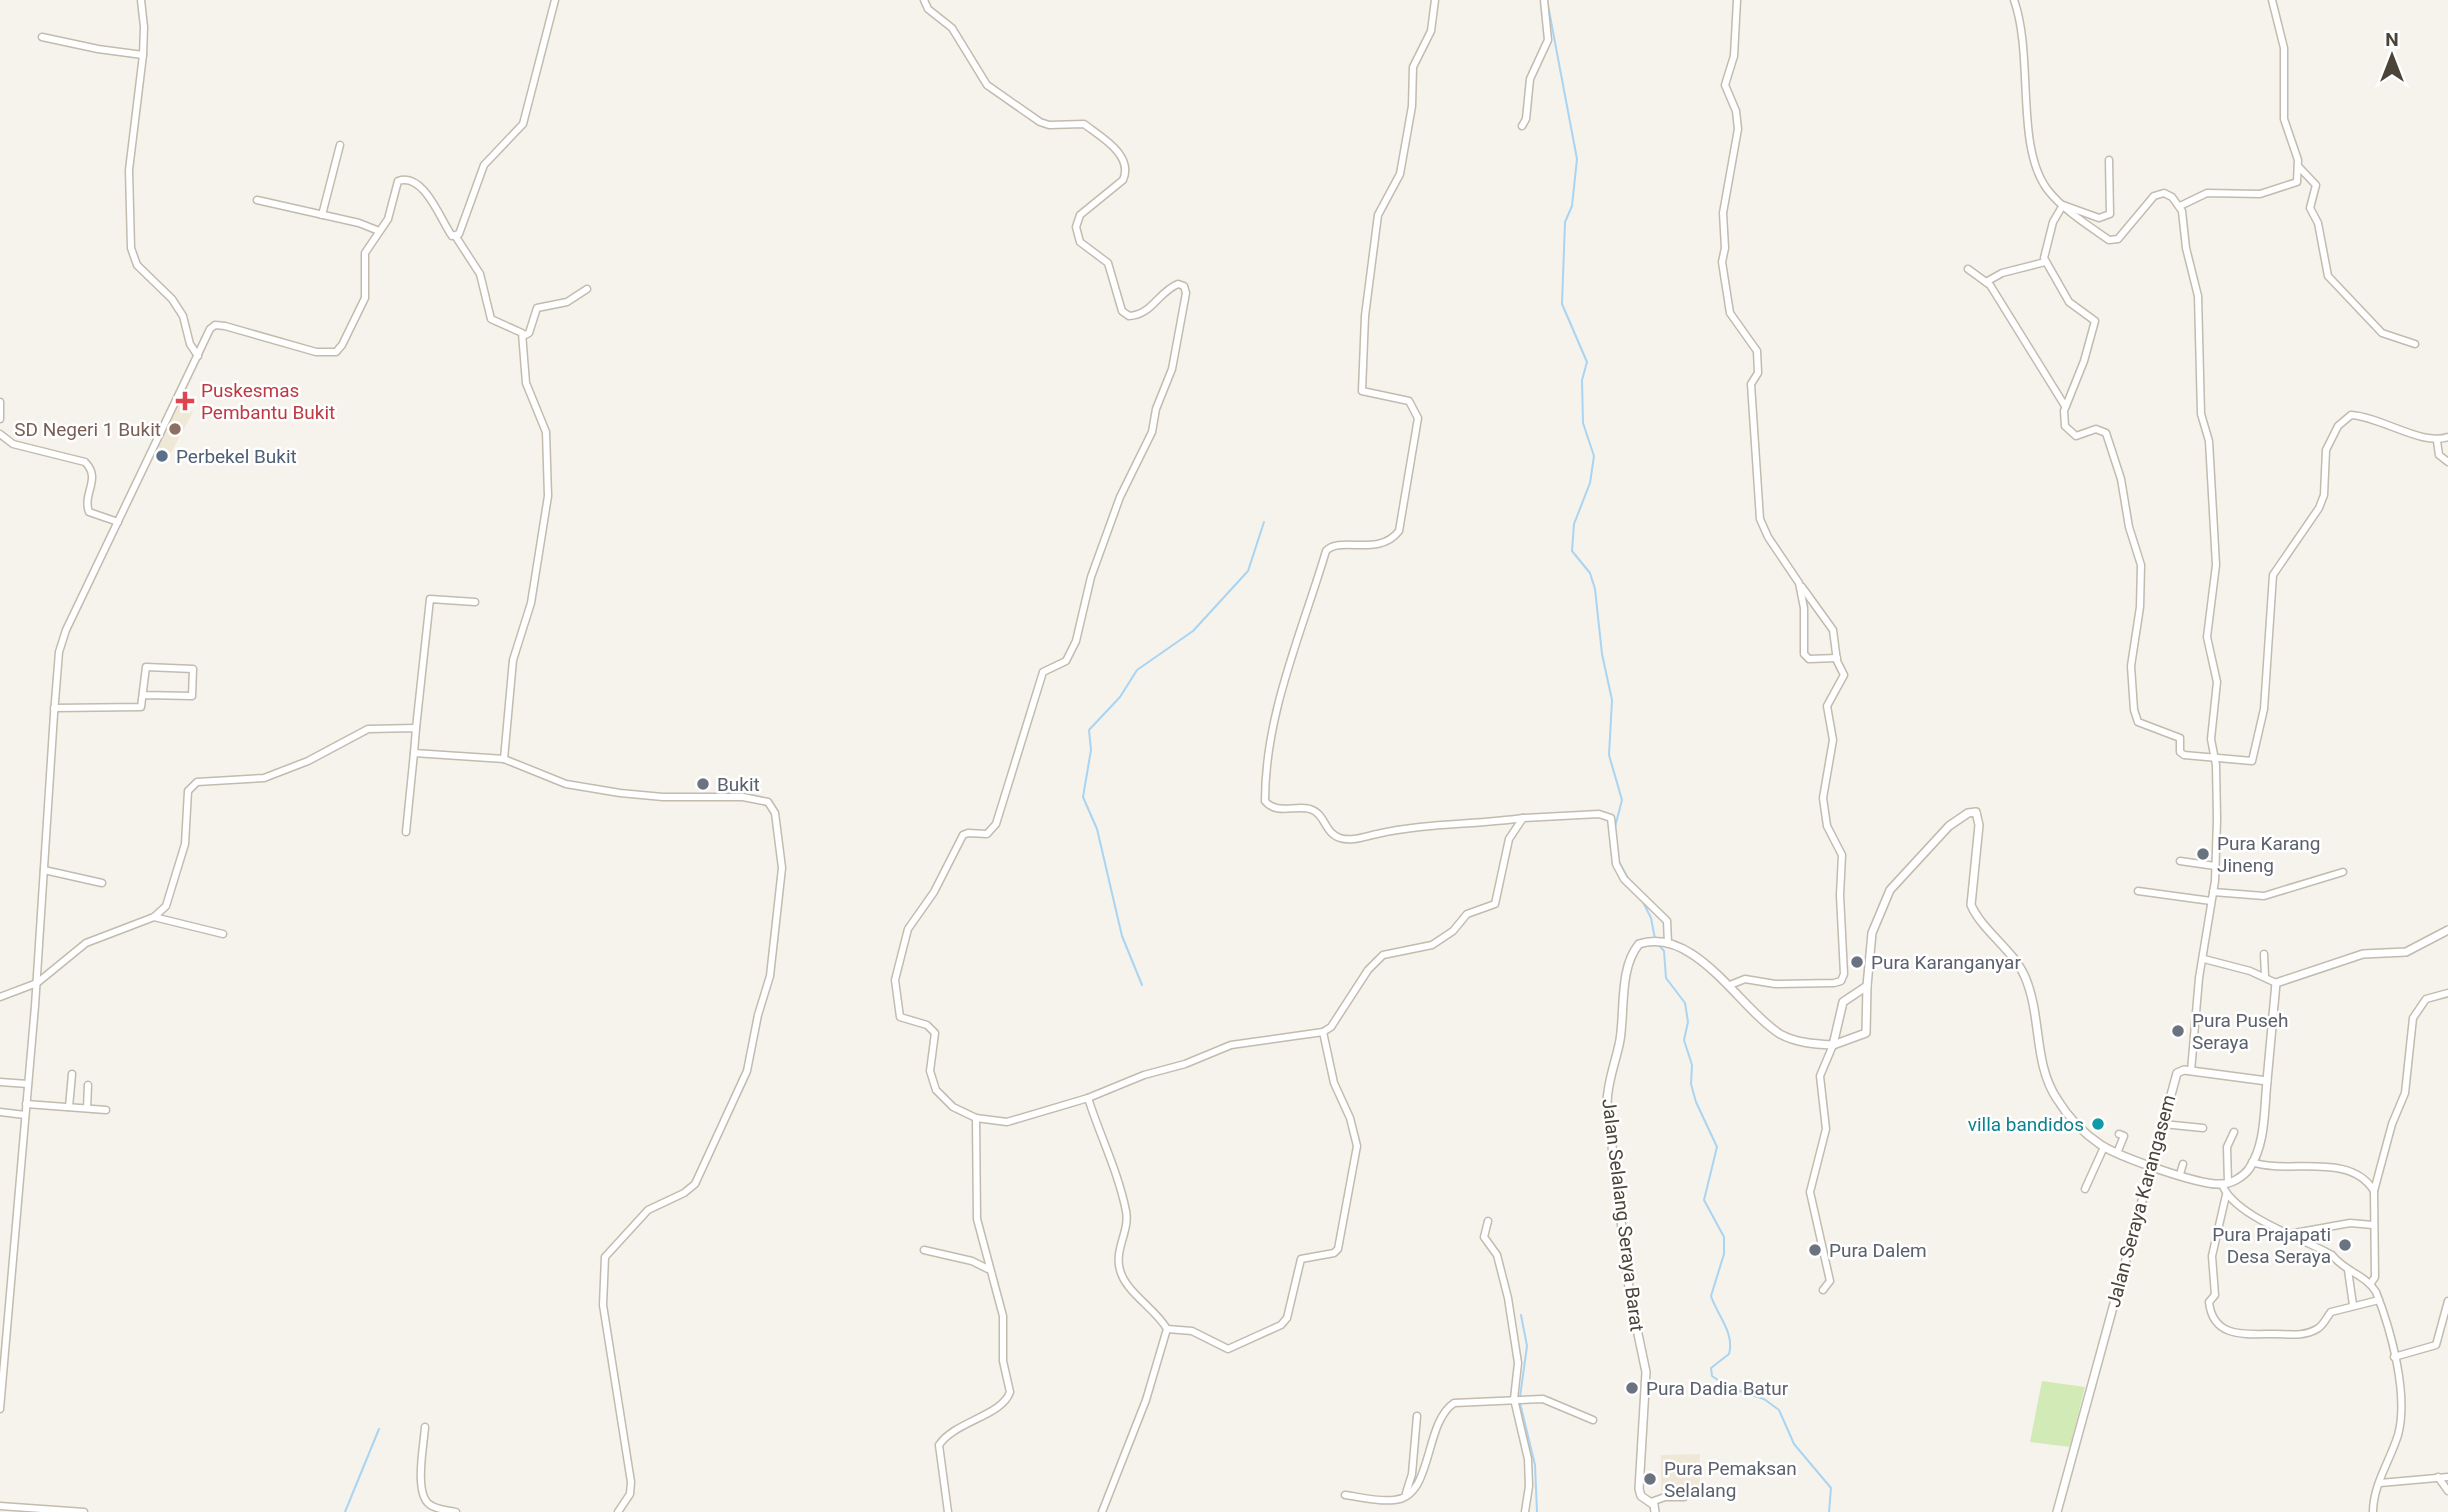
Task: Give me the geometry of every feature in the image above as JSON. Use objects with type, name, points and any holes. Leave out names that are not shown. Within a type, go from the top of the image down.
[{"type":"street","points":[[141,0],[143,55],[129,170],[131,248],[137,265],[172,299],[183,316],[190,344],[198,356]]},
{"type":"street","points":[[456,237],[484,164],[523,124],[555,0]]},
{"type":"street","points":[[924,0],[928,9],[952,28],[987,85],[1040,122],[1049,125],[1084,124],[1121,154],[1126,173],[1123,180],[1080,215],[1076,227],[1080,242],[1108,263],[1122,311],[1129,316],[1146,313],[1165,291],[1178,284],[1184,286],[1186,293],[1172,369],[1156,409],[1152,432],[1121,497],[1091,576],[1076,641],[1066,661],[1042,672],[993,830],[987,834],[963,835],[934,892],[914,915],[901,951],[894,992],[900,1017],[934,1030],[936,1038],[930,1071],[932,1084],[953,1107],[976,1118],[1016,1122],[1088,1098],[1144,1075],[1185,1065],[1231,1045],[1323,1032],[1331,1027],[1361,979],[1383,955],[1432,945],[1452,931],[1467,914],[1495,904],[1509,839],[1523,818]]},
{"type":"street","points":[[1435,0],[1432,31],[1413,67],[1411,113],[1401,174],[1378,215],[1365,316],[1362,391],[1409,401],[1418,418],[1399,531],[1381,544],[1333,546],[1326,551],[1304,623],[1284,675],[1265,801],[1269,807],[1308,808],[1320,814],[1329,831],[1348,840],[1414,826],[1599,814],[1611,818],[1616,864],[1624,879],[1667,921],[1668,943],[1678,947],[1730,985],[1768,1025],[1784,1036],[1803,1042],[1833,1045],[1866,1033],[1872,933],[1890,890],[1949,826],[1968,813],[1976,812],[1979,825],[1971,905],[2021,967],[2033,1000],[2045,1076],[2057,1100],[2105,1147],[2117,1153],[2179,1174],[2225,1183],[2241,1176],[2252,1161],[2261,1138],[2276,983]]},
{"type":"street","points":[[1522,126],[1526,119],[1530,79],[1548,40],[1544,0]]},
{"type":"street","points":[[1730,985],[1745,979],[1774,984],[1834,983],[1841,981],[1844,974],[1840,895],[1842,855],[1827,826],[1823,798],[1833,740],[1826,706],[1844,675],[1837,658],[1831,627],[1799,583],[1761,522],[1751,384],[1758,373],[1757,352],[1749,336],[1730,313],[1723,278],[1723,213],[1738,129],[1736,111],[1726,94],[1725,82],[1734,56],[1737,0]]},
{"type":"street","points":[[2014,0],[2027,79],[2028,140],[2044,185],[2063,205],[2107,239],[2114,240],[2156,194],[2166,194],[2180,206],[2186,248],[2198,296],[2201,414],[2209,441],[2216,578],[2207,637],[2217,682],[2211,739],[2215,758],[2215,866],[2204,958],[2199,978],[2191,1071],[2267,1081]]},
{"type":"street","points":[[2180,206],[2207,193],[2260,194],[2291,186],[2298,179],[2298,166],[2284,122],[2284,48],[2272,0]]},
{"type":"street","points":[[42,37],[143,55]]},
{"type":"street","points":[[322,215],[340,145]]},
{"type":"street","points":[[2063,205],[2099,218],[2108,216],[2111,205],[2109,160]]},
{"type":"street","points":[[2298,166],[2316,185],[2310,208],[2318,223],[2328,276],[2382,333],[2415,344]]},
{"type":"street","points":[[0,1409],[4,1298],[37,983],[54,708],[62,641],[210,329],[219,325],[316,352],[336,352],[365,298],[368,286],[364,261],[392,208],[396,183],[401,179],[418,185],[480,274],[491,319],[519,331],[523,336],[526,383],[546,432],[548,496],[531,603],[513,660],[504,759]]},
{"type":"street","points":[[257,200],[359,223],[379,231]]},
{"type":"street","points":[[2063,205],[2053,222],[2045,262],[2069,302],[2095,321],[2084,361],[2065,407],[2064,422],[2070,433],[2076,436],[2096,429],[2108,436],[2140,561],[2140,607],[2131,666],[2136,719],[2180,738],[2181,754],[2245,763],[2254,758],[2265,702],[2273,575],[2322,502],[2324,456],[2338,426],[2351,415],[2368,417],[2437,441],[2448,437]]},
{"type":"street","points":[[1986,282],[2001,273],[2045,262]]},
{"type":"street","points":[[1968,269],[1986,282],[2065,407]]},
{"type":"street","points":[[523,336],[530,332],[537,308],[567,302],[587,289]]},
{"type":"street","points":[[0,402],[0,419]]},
{"type":"street","points":[[0,434],[13,444],[85,462],[90,467],[93,480],[86,503],[89,512],[118,522]]},
{"type":"street","points":[[2437,441],[2439,455],[2448,462]]},
{"type":"street","points":[[1799,583],[1804,608],[1804,654],[1809,659],[1837,658]]},
{"type":"street","points":[[406,831],[430,599],[475,602]]},
{"type":"street","points":[[54,708],[142,706],[146,667],[193,669],[192,696],[144,695]]},
{"type":"street","points":[[0,997],[37,983],[86,943],[154,916],[171,897],[186,844],[188,790],[197,782],[264,778],[318,757],[369,729],[416,727]]},
{"type":"street","points":[[414,753],[504,759],[566,784],[610,791],[663,797],[759,799],[768,802],[774,810],[781,849],[780,891],[770,976],[758,1015],[747,1071],[693,1188],[648,1210],[605,1257],[603,1305],[631,1482],[630,1493],[618,1512]]},
{"type":"street","points":[[2180,861],[2215,866]]},
{"type":"street","points":[[44,870],[102,883]]},
{"type":"street","points":[[2213,892],[2264,896],[2343,872]]},
{"type":"street","points":[[2138,891],[2211,901]]},
{"type":"street","points":[[154,916],[223,934]]},
{"type":"street","points":[[2204,958],[2264,976],[2276,983],[2362,954],[2406,952],[2448,930]]},
{"type":"street","name":"Jalan Selalang Seraya Barat","points":[[1655,1512],[1651,1502],[1641,1496],[1640,1489],[1646,1372],[1630,1296],[1607,1088],[1620,1036],[1632,957],[1643,943],[1668,943]]},
{"type":"street","points":[[2264,954],[2264,976]]},
{"type":"street","points":[[1823,1290],[1828,1288],[1830,1281],[1810,1192],[1826,1129],[1820,1076],[1833,1045],[1843,1002],[1867,985]]},
{"type":"street","points":[[2371,1283],[2375,1277],[2374,1191],[2392,1124],[2405,1093],[2414,1014],[2426,999],[2448,993]]},
{"type":"street","points":[[1088,1098],[1117,1171],[1126,1210],[1126,1225],[1119,1247],[1120,1269],[1133,1290],[1167,1329],[1192,1332],[1224,1349],[1236,1347],[1284,1321],[1301,1259],[1334,1253],[1338,1249],[1357,1146],[1350,1118],[1334,1083],[1323,1032]]},
{"type":"street","name":"Jalan Seraya Karangasem","points":[[2057,1512],[2177,1073],[2191,1071]]},
{"type":"street","points":[[69,1107],[72,1074]]},
{"type":"street","points":[[0,1082],[28,1084]]},
{"type":"street","points":[[87,1108],[88,1085]]},
{"type":"street","points":[[26,1104],[106,1110]]},
{"type":"street","points":[[0,1112],[25,1115]]},
{"type":"street","points":[[948,1512],[939,1445],[953,1431],[1003,1403],[1010,1392],[1003,1361],[1003,1317],[988,1269],[977,1219],[976,1118]]},
{"type":"street","points":[[2162,1124],[2203,1128]]},
{"type":"street","points":[[2234,1132],[2227,1147],[2227,1195],[2212,1256],[2215,1295],[2209,1302],[2218,1324],[2238,1335],[2301,1335],[2321,1327],[2331,1312],[2379,1300]]},
{"type":"street","points":[[2117,1153],[2124,1136],[2119,1134]]},
{"type":"street","points":[[2085,1189],[2110,1139]]},
{"type":"street","points":[[2252,1161],[2272,1166],[2310,1166],[2351,1173],[2365,1179],[2374,1191]]},
{"type":"street","points":[[2179,1174],[2183,1164]]},
{"type":"street","points":[[2227,1195],[2287,1234],[2332,1255],[2348,1270],[2371,1283],[2379,1300],[2402,1392],[2399,1428],[2374,1496],[2372,1512]]},
{"type":"street","points":[[1488,1222],[1484,1237],[1496,1253],[1503,1271],[1517,1353],[1514,1399],[1528,1459],[1529,1486],[1525,1512]]},
{"type":"street","points":[[2287,1234],[2350,1223],[2373,1225]]},
{"type":"street","points":[[924,1250],[961,1257],[988,1269]]},
{"type":"street","points":[[2348,1270],[2353,1305]]},
{"type":"street","points":[[2394,1357],[2436,1345],[2448,1301]]},
{"type":"street","points":[[1102,1512],[1146,1401],[1167,1329]]},
{"type":"street","points":[[1345,1495],[1394,1500],[1403,1498],[1421,1479],[1432,1436],[1454,1403],[1543,1399],[1593,1420]]},
{"type":"street","points":[[1403,1498],[1412,1474],[1417,1416]]},
{"type":"street","points":[[425,1427],[421,1465],[424,1496],[430,1505],[456,1512]]},
{"type":"street","points":[[2438,1477],[2448,1491]]},
{"type":"street","points":[[2380,1483],[2448,1477]]},
{"type":"street","points":[[1651,1502],[1665,1497],[1684,1497]]},
{"type":"street","points":[[0,1506],[84,1512]]},
{"type":"shaded area","name":"SD Negeri 1 Bukit","points":[[178,404],[193,412],[171,453],[156,446]]},
{"type":"shaded area","points":[[1700,1454],[1700,1488],[1661,1491],[1661,1455]]},
{"type":"green space","points":[[2042,1381],[2085,1387],[2070,1447],[2030,1442]]},
{"type":"waterway","points":[[1547,0],[1577,159],[1572,206],[1565,222],[1562,304],[1587,362],[1582,380],[1583,423],[1594,456],[1590,483],[1574,524],[1572,551],[1590,573],[1595,589],[1602,654],[1612,700],[1609,755],[1622,800],[1615,827]]},
{"type":"waterway","points":[[1142,985],[1122,936],[1097,829],[1083,797],[1091,750],[1089,730],[1120,697],[1137,670],[1193,631],[1248,571],[1264,522]]},
{"type":"waterway","points":[[1618,860],[1629,880]]},
{"type":"waterway","points":[[1643,902],[1651,918],[1655,939]]},
{"type":"waterway","points":[[1658,944],[1664,951],[1666,978],[1685,1003],[1688,1022],[1684,1040],[1692,1065],[1691,1084],[1696,1102],[1717,1147],[1704,1200],[1724,1237],[1724,1254],[1711,1296],[1728,1331],[1730,1346],[1729,1354],[1711,1368],[1712,1376],[1728,1387],[1764,1399],[1779,1410],[1794,1444],[1831,1488],[1829,1512]]},
{"type":"waterway","points":[[1520,1397],[1527,1346],[1521,1315]]},
{"type":"waterway","points":[[1520,1403],[1535,1465],[1537,1512]]},
{"type":"waterway","points":[[345,1512],[379,1429]]},
{"type":"place","name":"Puskesmas Pembantu Bukit","points":[[185,401]]},
{"type":"place","name":"SD Negeri 1 Bukit","points":[[175,429]]},
{"type":"place","name":"Perbekel Bukit","points":[[162,456]]},
{"type":"place","name":"Bukit","points":[[703,784]]},
{"type":"place","name":"Pura Karang Jineng","points":[[2203,854]]},
{"type":"place","name":"Pura Karanganyar","points":[[1857,962]]},
{"type":"place","name":"Pura Puseh Seraya","points":[[2178,1031]]},
{"type":"place","name":"villa bandidos","points":[[2098,1124]]},
{"type":"place","name":"Pura Prajapati Desa Seraya","points":[[2345,1245]]},
{"type":"place","name":"Pura Dalem","points":[[1815,1250]]},
{"type":"place","name":"Pura Dadia Batur","points":[[1632,1388]]},
{"type":"place","name":"Pura Pemaksan Selalang","points":[[1650,1479]]}]
